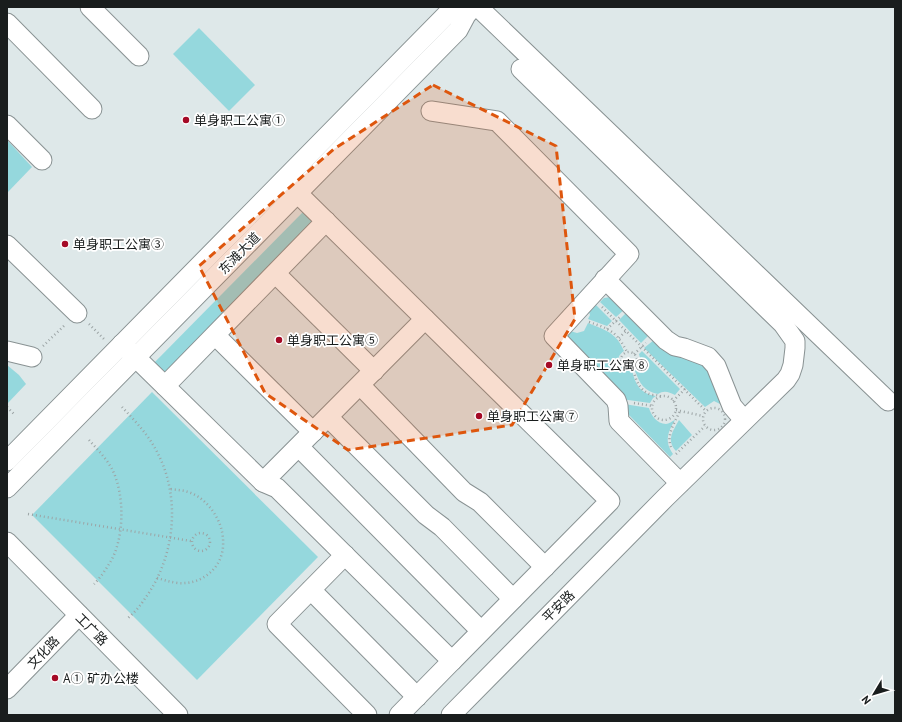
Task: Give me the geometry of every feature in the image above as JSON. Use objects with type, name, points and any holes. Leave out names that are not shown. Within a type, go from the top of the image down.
[{"type":"street","points":[[90,7],[139,56]]},
{"type":"street","points":[[466,8],[888,401]]},
{"type":"street","name":"东滩大道","points":[[7,461],[284,180],[466,8]]},
{"type":"street","name":"东滩大道","points":[[7,488],[458,30],[466,8]]},
{"type":"street","points":[[7,23],[92,109]]},
{"type":"street","name":"平安路","points":[[451,715],[680,483],[786,380],[793,365],[795,348],[795,341],[783,324],[521,69]]},
{"type":"street","points":[[431,111],[497,121],[629,254],[554,336],[616,400],[618,406],[618,421],[680,483]]},
{"type":"street","points":[[7,125],[42,160]]},
{"type":"street","points":[[284,180],[610,501],[399,715]]},
{"type":"street","points":[[165,386],[326,221]]},
{"type":"street","points":[[7,245],[77,313]]},
{"type":"street","points":[[281,279],[374,371]]},
{"type":"street","points":[[605,279],[666,340],[675,346],[708,357],[716,366],[732,406],[744,420]]},
{"type":"street","points":[[263,482],[425,319]]},
{"type":"street","points":[[221,341],[313,432]]},
{"type":"street","points":[[119,347],[136,357],[263,482],[277,488],[452,661]]},
{"type":"street","points":[[7,351],[32,357]]},
{"type":"street","points":[[360,385],[464,492],[480,502],[545,567]]},
{"type":"street","points":[[328,416],[426,515],[442,527],[513,599]]},
{"type":"street","points":[[299,447],[481,632]]},
{"type":"street","name":"工广路","points":[[7,542],[178,715]]},
{"type":"street","points":[[345,555],[277,624],[367,715]]},
{"type":"street","points":[[311,590],[417,697]]},
{"type":"street","name":"文化路","points":[[7,689],[78,615]]},
{"type":"path","points":[[590,296],[685,388],[706,412]]},
{"type":"path","points":[[32,357],[77,313],[119,347]]},
{"type":"path","points":[[587,321],[606,328],[617,335],[627,352],[634,354],[637,358],[637,364],[631,368],[625,368],[621,363],[622,355],[627,352]]},
{"type":"path","points":[[619,338],[626,331]]},
{"type":"path","points":[[633,367],[636,379],[646,392],[652,395],[658,395],[662,396],[669,398],[673,401],[676,410],[672,417],[665,420],[655,415],[652,408],[655,400],[662,396]]},
{"type":"path","points":[[673,401],[685,388]]},
{"type":"path","points":[[7,407],[15,415]]},
{"type":"path","points":[[122,407],[137,423],[150,440],[156,451],[164,469],[170,489],[172,519],[166,555],[157,578],[146,598],[128,618]]},
{"type":"path","points":[[710,408],[718,408],[723,412],[726,420],[720,430],[716,431],[708,429],[705,426],[703,416],[706,412],[710,408]]},
{"type":"path","points":[[676,410],[703,416]]},
{"type":"path","points":[[676,454],[670,446],[669,438],[680,411]]},
{"type":"path","points":[[671,459],[705,426]]},
{"type":"path","points":[[89,440],[107,461],[115,477],[121,500],[120,529],[116,548],[110,564],[94,584]]},
{"type":"path","points":[[157,578],[179,583],[205,577],[218,564],[222,553],[223,537],[220,525],[216,516],[208,505],[199,497],[191,493],[182,490],[170,489]]},
{"type":"path","points":[[28,514],[191,541]]},
{"type":"path","points":[[203,533],[208,537],[210,543],[206,550],[200,551],[194,549],[191,541],[197,534],[203,533]]},
{"type":"highlighted area","points":[[433,85],[556,146],[575,319],[512,425],[348,450],[265,393],[199,266],[334,149]]},
{"type":"shaded area","points":[[199,28],[255,85],[229,111],[173,54]]},
{"type":"shaded area","points":[[7,140],[32,167],[7,193]]},
{"type":"shaded area","points":[[303,212],[315,225],[164,378],[151,366]]},
{"type":"shaded area","points":[[611,297],[625,309],[616,317],[600,302],[604,298]]},
{"type":"shaded area","points":[[596,305],[612,321],[607,326],[588,319],[590,315],[589,312]]},
{"type":"shaded area","points":[[627,312],[649,335],[641,343],[619,320]]},
{"type":"shaded area","points":[[588,323],[609,332],[621,345],[624,351],[619,357],[618,362],[628,371],[632,370],[637,384],[643,391],[656,396],[650,403],[621,399],[567,337],[570,331],[577,333],[584,331]]},
{"type":"shaded area","points":[[654,340],[665,351],[697,362],[709,369],[722,406],[714,401],[705,407],[644,348]]},
{"type":"shaded area","points":[[642,351],[680,389],[675,395],[666,392],[658,394],[653,393],[643,386],[635,371],[641,362],[639,354]]},
{"type":"shaded area","points":[[7,365],[19,375],[26,384],[7,404]]},
{"type":"shaded area","points":[[152,392],[318,557],[197,680],[32,515]]},
{"type":"shaded area","points":[[624,404],[649,408],[655,419],[663,424],[667,424],[675,420],[668,437],[670,449],[673,454],[670,457],[628,414]]},
{"type":"shaded area","points":[[679,420],[692,435],[676,451],[671,443],[671,439]]},
{"type":"place","name":"单身职工公寓①","points":[[186,120]]},
{"type":"place","name":"单身职工公寓③","points":[[65,244]]},
{"type":"place","name":"单身职工公寓⑤","points":[[279,340]]},
{"type":"place","name":"单身职工公寓⑧","points":[[549,365]]},
{"type":"place","name":"单身职工公寓⑦","points":[[479,416]]},
{"type":"place","name":"A① 矿办公楼","points":[[55,678]]}]
